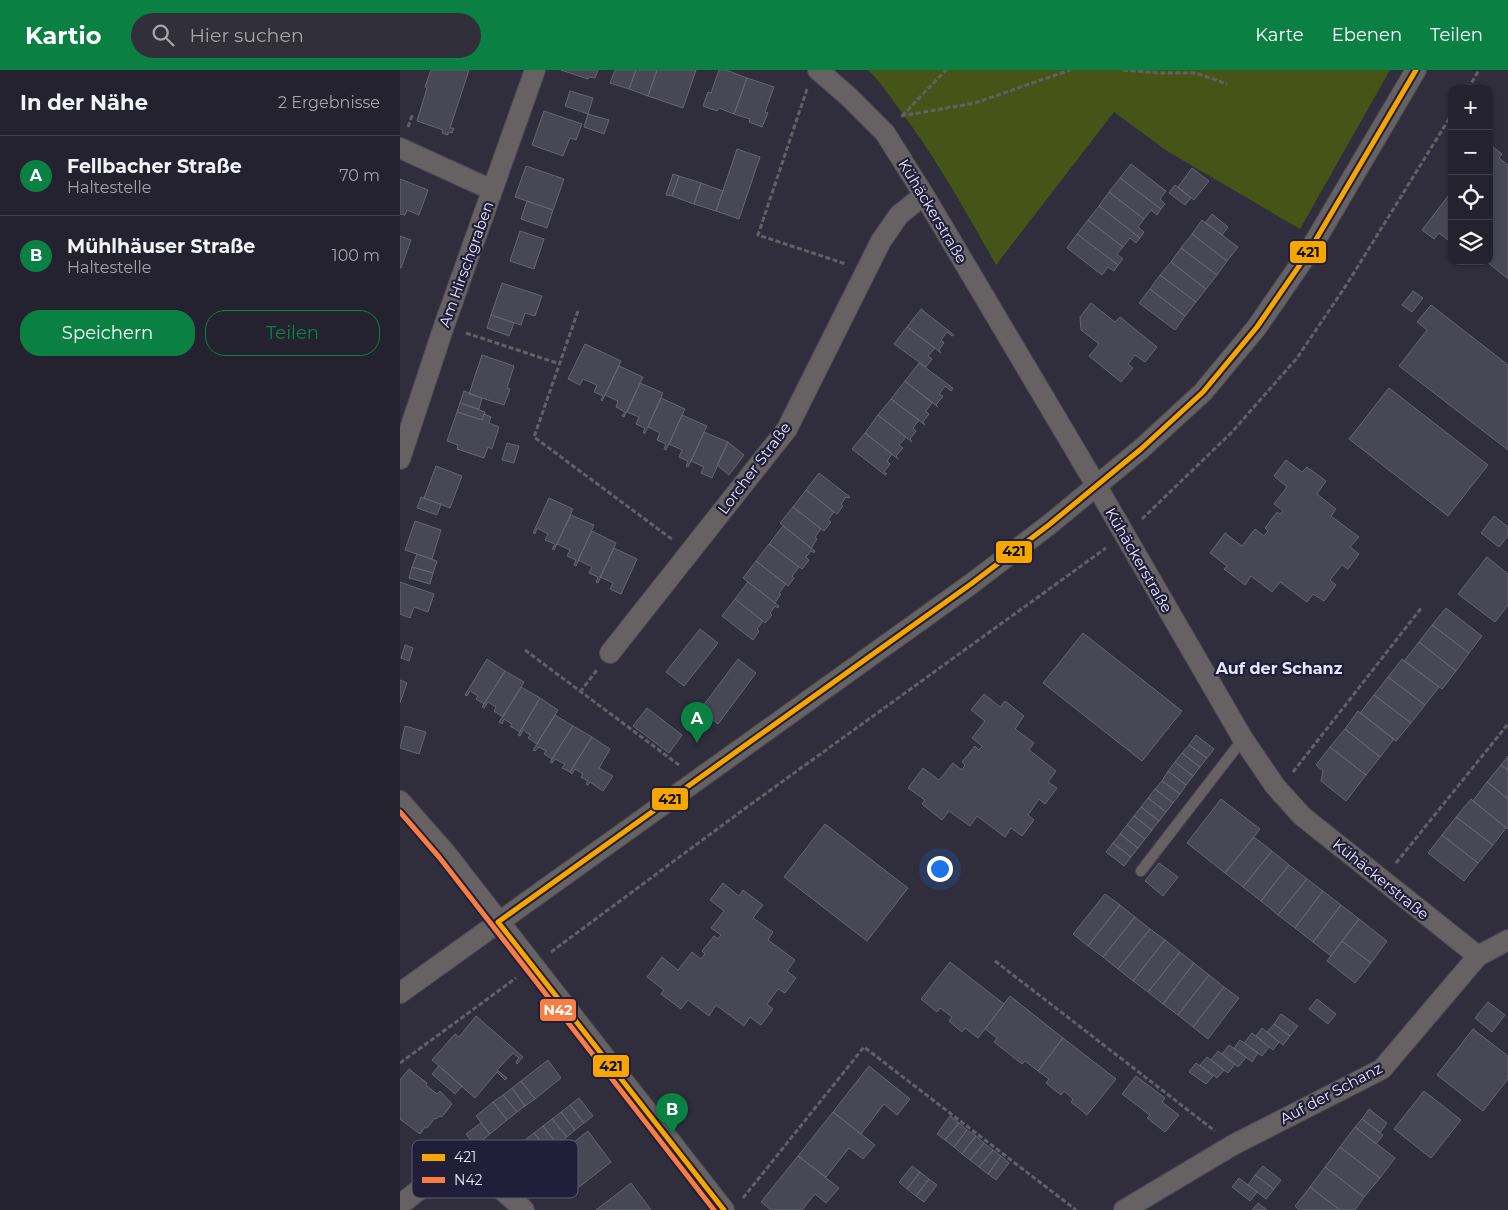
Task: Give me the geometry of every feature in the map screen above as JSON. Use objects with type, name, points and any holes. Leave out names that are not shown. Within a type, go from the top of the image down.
[{"type":"street","name":"Am Hirschgraben","points":[[400,459],[405,424],[444,326],[535,70]]},
{"type":"street","name":"Kühäckerstraße","points":[[818,70],[849,97],[885,133],[924,195],[1096,485],[1243,739],[1279,790],[1302,816],[1478,956]]},
{"type":"street","points":[[400,993],[971,584],[1050,524],[1140,449],[1203,392],[1257,327],[1308,253],[1416,70]]},
{"type":"street","points":[[400,148],[492,190]]},
{"type":"street","name":"Lorcher Straße","points":[[610,654],[786,429],[881,241],[899,215],[924,195]]},
{"type":"street","points":[[400,801],[445,852],[532,966],[732,1206]]},
{"type":"street","name":"Auf der Schanz","points":[[1124,1210],[1233,1146],[1382,1069],[1478,956],[1508,940]]},
{"type":"street","points":[[400,1205],[412,1195]]},
{"type":"street","points":[[511,1198],[524,1210]]},
{"type":"lane","points":[[1141,871],[1243,739]]},
{"type":"path","points":[[885,133],[946,70]]},
{"type":"path","points":[[902,116],[975,103],[1070,70]]},
{"type":"path","points":[[1124,70],[1158,73],[1196,73],[1227,84]]},
{"type":"path","points":[[1470,85],[1479,70]]},
{"type":"path","points":[[807,88],[758,234],[865,271]]},
{"type":"path","points":[[400,1064],[755,801],[1124,534],[1162,501],[1232,432],[1298,358],[1347,284],[1448,120]]},
{"type":"path","points":[[578,311],[534,437],[690,552]]},
{"type":"path","points":[[444,326],[560,364]]},
{"type":"path","points":[[1279,790],[1422,607]]},
{"type":"path","points":[[525,650],[699,780]]},
{"type":"path","points":[[1383,880],[1508,724]]},
{"type":"path","points":[[995,962],[1233,1146]]},
{"type":"path","points":[[732,1206],[864,1046],[1076,1210]]},
{"type":"green space","points":[[868,70],[1390,70],[1300,229],[1167,151],[1114,112],[996,265],[924,144],[883,87]]},
{"type":"building","points":[[431,70],[469,70],[450,128],[454,128],[452,133],[448,132],[448,135],[442,133],[443,130],[417,121]]},
{"type":"building","points":[[561,70],[598,70],[595,78],[589,77],[588,79]]},
{"type":"building","points":[[615,70],[636,70],[629,89],[610,83]]},
{"type":"building","points":[[636,70],[657,70],[648,96],[629,89]]},
{"type":"building","points":[[657,70],[696,70],[683,108],[648,96]]},
{"type":"building","points":[[719,70],[726,70],[747,78],[734,114],[719,108],[717,111],[703,106],[708,92],[711,93]]},
{"type":"building","points":[[747,78],[774,87],[765,112],[768,113],[762,127],[749,122],[750,119],[734,114]]},
{"type":"building","points":[[570,91],[593,98],[588,114],[565,106]]},
{"type":"building","points":[[544,111],[582,124],[576,140],[570,138],[563,156],[532,145]]},
{"type":"building","points":[[588,114],[609,120],[604,134],[584,127]]},
{"type":"building","points":[[1493,147],[1502,154],[1499,158],[1508,165],[1508,279],[1491,265],[1493,265]]},
{"type":"building","points":[[737,149],[760,157],[739,219],[716,211]]},
{"type":"building","points":[[1131,164],[1166,191],[1160,199],[1165,204],[1161,209],[1120,178]]},
{"type":"building","points":[[526,166],[564,179],[553,210],[515,197]]},
{"type":"building","points":[[1192,168],[1209,181],[1194,200],[1178,187]]},
{"type":"building","points":[[673,174],[679,176],[672,196],[666,195]]},
{"type":"building","points":[[679,176],[701,183],[694,204],[672,196]]},
{"type":"building","points":[[1120,178],[1161,209],[1157,215],[1151,210],[1144,219],[1109,192]]},
{"type":"building","points":[[400,179],[428,190],[419,215],[407,210],[405,215],[400,214]]},
{"type":"building","points":[[701,183],[723,191],[716,211],[694,204]]},
{"type":"building","points":[[1175,185],[1191,198],[1185,205],[1169,193]]},
{"type":"building","points":[[1109,192],[1144,219],[1138,227],[1144,232],[1140,238],[1099,206]]},
{"type":"building","points":[[1448,196],[1448,240],[1439,233],[1434,239],[1422,230]]},
{"type":"building","points":[[527,201],[553,210],[547,228],[521,219]]},
{"type":"building","points":[[1099,206],[1140,238],[1136,243],[1130,238],[1123,247],[1088,220]]},
{"type":"building","points":[[1212,214],[1228,227],[1222,235],[1205,223]]},
{"type":"building","points":[[1088,220],[1123,247],[1117,254],[1123,259],[1118,265],[1077,234]]},
{"type":"building","points":[[1202,220],[1238,247],[1227,261],[1192,234]]},
{"type":"building","points":[[520,231],[544,239],[534,269],[510,261]]},
{"type":"building","points":[[1077,234],[1118,265],[1114,271],[1108,267],[1102,275],[1067,248]]},
{"type":"building","points":[[1192,234],[1227,261],[1217,275],[1181,248]]},
{"type":"building","points":[[400,236],[411,240],[401,268],[400,268]]},
{"type":"building","points":[[1181,248],[1217,275],[1206,289],[1171,262]]},
{"type":"building","points":[[1171,262],[1206,289],[1196,302],[1160,275]]},
{"type":"building","points":[[1160,275],[1196,302],[1185,316],[1150,289]]},
{"type":"building","points":[[502,283],[542,296],[535,316],[525,313],[521,325],[491,315]]},
{"type":"building","points":[[1150,289],[1185,316],[1175,330],[1139,303]]},
{"type":"building","points":[[1413,291],[1423,298],[1412,312],[1402,305]]},
{"type":"building","points":[[1091,303],[1115,322],[1120,317],[1157,347],[1145,362],[1135,355],[1128,364],[1133,368],[1121,382],[1089,356],[1099,344],[1081,330],[1080,317]]},
{"type":"building","points":[[1431,305],[1508,365],[1508,450],[1399,366],[1427,330],[1417,322]]},
{"type":"building","points":[[921,309],[954,335],[952,336],[947,332],[941,340],[944,343],[939,350],[941,353],[907,327]]},
{"type":"building","points":[[491,315],[514,323],[509,336],[487,328]]},
{"type":"building","points":[[907,327],[935,348],[928,356],[932,359],[926,367],[894,344]]},
{"type":"building","points":[[585,344],[621,361],[602,401],[603,396],[594,392],[597,385],[583,379],[580,385],[568,379]]},
{"type":"building","points":[[482,355],[514,366],[507,388],[510,389],[504,405],[469,394]]},
{"type":"building","points":[[919,363],[953,388],[951,391],[945,386],[939,394],[943,396],[936,405],[938,407],[905,381]]},
{"type":"building","points":[[619,366],[643,377],[624,417],[622,416],[625,412],[616,407],[618,401],[605,395]]},
{"type":"building","points":[[905,381],[932,403],[926,411],[929,414],[923,422],[925,425],[891,399]]},
{"type":"building","points":[[640,383],[663,393],[645,433],[643,433],[645,428],[636,424],[639,417],[627,412]]},
{"type":"building","points":[[1389,388],[1488,465],[1448,516],[1349,439]]},
{"type":"building","points":[[464,391],[482,398],[479,409],[460,403]]},
{"type":"building","points":[[661,398],[685,409],[666,450],[664,449],[666,444],[657,440],[660,433],[648,427]]},
{"type":"building","points":[[891,399],[919,420],[913,428],[916,431],[910,439],[912,442],[878,415]]},
{"type":"building","points":[[460,403],[485,412],[482,420],[457,412]]},
{"type":"building","points":[[457,412],[482,420],[484,414],[491,417],[489,423],[499,427],[492,449],[488,447],[484,458],[457,449],[458,445],[447,441]]},
{"type":"building","points":[[682,415],[707,426],[688,467],[686,466],[688,461],[679,457],[682,450],[669,444]]},
{"type":"building","points":[[878,415],[906,437],[899,445],[903,448],[896,456],[898,459],[865,433]]},
{"type":"building","points":[[704,432],[728,442],[712,478],[701,473],[704,467],[691,461]]},
{"type":"building","points":[[865,433],[892,454],[887,461],[890,464],[884,472],[887,474],[885,475],[852,449]]},
{"type":"building","points":[[728,442],[744,455],[729,475],[717,465]]},
{"type":"building","points":[[507,443],[519,446],[514,463],[502,460]]},
{"type":"building","points":[[1286,460],[1302,472],[1307,467],[1326,481],[1317,494],[1336,509],[1331,516],[1359,537],[1350,547],[1359,554],[1348,569],[1342,565],[1330,580],[1336,585],[1324,601],[1313,594],[1307,602],[1280,582],[1272,592],[1251,576],[1245,585],[1224,569],[1227,566],[1210,553],[1225,533],[1242,546],[1255,529],[1264,536],[1268,531],[1265,528],[1277,512],[1280,514],[1283,511],[1274,504],[1287,487],[1274,476]]},
{"type":"building","points":[[436,466],[462,476],[450,508],[424,498]]},
{"type":"building","points":[[819,473],[850,497],[846,497],[841,504],[843,506],[837,514],[806,490]]},
{"type":"building","points":[[806,490],[834,512],[828,520],[831,522],[824,531],[793,507]]},
{"type":"building","points":[[421,497],[441,504],[437,515],[417,508]]},
{"type":"building","points":[[549,498],[573,509],[554,550],[552,549],[555,544],[545,540],[548,534],[537,528],[535,534],[533,533]]},
{"type":"building","points":[[793,507],[821,529],[815,537],[817,539],[811,548],[780,523]]},
{"type":"building","points":[[571,515],[594,525],[576,566],[574,565],[576,560],[567,556],[570,550],[557,544]]},
{"type":"building","points":[[1494,516],[1508,527],[1508,536],[1499,547],[1481,533]]},
{"type":"building","points":[[415,521],[441,530],[432,559],[405,550]]},
{"type":"building","points":[[783,526],[815,551],[814,553],[811,551],[806,557],[809,560],[802,569],[769,544]]},
{"type":"building","points":[[592,531],[616,543],[598,583],[596,582],[598,577],[589,573],[592,567],[578,560]]},
{"type":"building","points":[[769,544],[799,567],[792,576],[794,578],[788,586],[756,561]]},
{"type":"building","points":[[614,548],[637,559],[621,594],[610,589],[613,583],[600,577]]},
{"type":"building","points":[[417,554],[437,561],[433,573],[412,567]]},
{"type":"building","points":[[1487,557],[1508,574],[1508,605],[1495,622],[1458,594]]},
{"type":"building","points":[[756,561],[786,584],[779,593],[781,594],[775,603],[743,578]]},
{"type":"building","points":[[412,567],[433,573],[430,584],[409,578]]},
{"type":"building","points":[[400,582],[434,594],[428,612],[414,607],[410,618],[400,614]]},
{"type":"building","points":[[748,582],[779,606],[778,608],[775,606],[770,613],[772,615],[765,623],[735,599]]},
{"type":"building","points":[[735,599],[763,621],[757,629],[759,631],[753,640],[722,616]]},
{"type":"building","points":[[1446,608],[1482,636],[1469,653],[1432,625]]},
{"type":"building","points":[[1432,625],[1469,653],[1456,671],[1419,642]]},
{"type":"building","points":[[700,629],[718,643],[684,686],[666,672]]},
{"type":"building","points":[[1083,633],[1182,711],[1142,761],[1043,683]]},
{"type":"building","points":[[1419,642],[1456,671],[1442,689],[1404,661]]},
{"type":"building","points":[[405,645],[413,648],[409,661],[401,658]]},
{"type":"building","points":[[487,659],[505,671],[484,704],[476,699],[478,696],[470,691],[467,696],[465,695]]},
{"type":"building","points":[[738,659],[756,673],[718,724],[700,710]]},
{"type":"building","points":[[1402,659],[1439,687],[1425,705],[1388,677]]},
{"type":"building","points":[[505,671],[524,682],[503,717],[494,711],[496,707],[488,702],[484,708],[482,707]]},
{"type":"building","points":[[1388,677],[1425,705],[1411,723],[1374,695]]},
{"type":"building","points":[[400,680],[407,683],[400,703]]},
{"type":"building","points":[[521,687],[540,698],[520,732],[510,726],[512,724],[504,719],[502,724],[499,722]]},
{"type":"building","points":[[984,694],[1000,707],[1005,701],[1024,716],[1015,729],[1034,743],[1029,750],[1056,771],[1048,782],[1057,788],[1045,804],[1039,799],[1028,815],[1034,820],[1022,836],[1011,828],[1005,837],[977,816],[970,826],[949,811],[942,820],[922,804],[925,800],[908,788],[923,768],[939,780],[953,763],[962,770],[965,765],[962,762],[975,746],[979,750],[982,746],[972,738],[985,721],[971,710]]},
{"type":"building","points":[[1374,695],[1411,723],[1396,741],[1360,713]]},
{"type":"building","points":[[540,698],[558,710],[537,744],[528,738],[530,735],[523,730],[520,736],[518,735]]},
{"type":"building","points":[[647,708],[682,735],[669,753],[633,726]]},
{"type":"building","points":[[1358,711],[1394,739],[1380,757],[1345,729]]},
{"type":"building","points":[[555,715],[573,726],[552,759],[544,754],[546,751],[539,747],[535,751],[533,750]]},
{"type":"building","points":[[405,726],[426,732],[419,754],[400,748]]},
{"type":"building","points":[[573,726],[592,737],[570,772],[562,768],[565,764],[555,759],[552,763],[550,762]]},
{"type":"building","points":[[1345,729],[1380,757],[1366,775],[1330,747]]},
{"type":"building","points":[[1196,735],[1214,749],[1207,758],[1189,745]]},
{"type":"building","points":[[592,737],[610,749],[599,768],[613,776],[603,791],[590,782],[588,785],[586,784],[588,781],[581,777],[583,774],[575,769],[572,774],[570,772]]},
{"type":"building","points":[[1189,745],[1207,758],[1200,767],[1182,753]]},
{"type":"building","points":[[1330,747],[1366,775],[1346,801],[1321,781],[1323,771],[1316,765]]},
{"type":"building","points":[[1182,753],[1200,767],[1193,776],[1175,762]]},
{"type":"building","points":[[1508,756],[1508,770],[1501,765]]},
{"type":"building","points":[[1175,762],[1193,776],[1186,785],[1168,771]]},
{"type":"building","points":[[1501,765],[1508,770],[1508,799],[1487,782]]},
{"type":"building","points":[[1168,771],[1186,785],[1180,794],[1162,781]]},
{"type":"building","points":[[1162,781],[1180,794],[1173,803],[1155,789]]},
{"type":"building","points":[[1487,782],[1508,799],[1508,829],[1473,801]]},
{"type":"building","points":[[1155,789],[1173,803],[1166,812],[1148,798]]},
{"type":"building","points":[[1148,798],[1166,812],[1159,821],[1141,807]]},
{"type":"building","points":[[1221,799],[1260,829],[1225,873],[1187,843]]},
{"type":"building","points":[[1471,799],[1506,828],[1493,845],[1456,817]]},
{"type":"building","points":[[1141,807],[1159,821],[1152,830],[1134,816]]},
{"type":"building","points":[[1134,816],[1152,830],[1145,839],[1127,825]]},
{"type":"building","points":[[1456,817],[1493,845],[1478,863],[1442,835]]},
{"type":"building","points":[[825,824],[908,888],[867,941],[784,877]]},
{"type":"building","points":[[1127,825],[1145,839],[1138,848],[1120,834]]},
{"type":"building","points":[[1120,834],[1138,848],[1131,857],[1113,843]]},
{"type":"building","points":[[1442,835],[1478,863],[1464,881],[1428,853]]},
{"type":"building","points":[[1254,837],[1272,851],[1243,887],[1225,873]]},
{"type":"building","points":[[1113,843],[1131,857],[1124,866],[1106,852]]},
{"type":"building","points":[[1272,851],[1289,865],[1261,901],[1243,887]]},
{"type":"building","points":[[1159,863],[1178,877],[1163,896],[1145,881]]},
{"type":"building","points":[[1289,865],[1307,879],[1278,915],[1261,901]]},
{"type":"building","points":[[1307,879],[1323,891],[1295,928],[1278,915]]},
{"type":"building","points":[[723,883],[739,896],[743,890],[763,905],[753,918],[773,932],[768,940],[795,960],[787,971],[796,978],[785,993],[778,989],[767,1004],[773,1009],[761,1025],[750,1017],[744,1026],[716,1005],[709,1016],[688,1000],[681,1009],[661,994],[664,990],[647,977],[662,957],[678,970],[692,952],[701,959],[705,954],[702,951],[714,936],[718,939],[721,935],[711,928],[724,911],[710,900]]},
{"type":"building","points":[[1323,891],[1341,905],[1313,942],[1295,928]]},
{"type":"building","points":[[1105,894],[1120,905],[1088,946],[1073,934]]},
{"type":"building","points":[[1120,905],[1135,917],[1103,957],[1088,946]]},
{"type":"building","points":[[1341,905],[1359,919],[1331,956],[1313,942]]},
{"type":"building","points":[[1135,917],[1150,929],[1118,969],[1103,957]]},
{"type":"building","points":[[1359,919],[1387,941],[1371,963],[1342,941]]},
{"type":"building","points":[[1150,929],[1165,940],[1133,981],[1118,969]]},
{"type":"building","points":[[1165,940],[1180,952],[1148,992],[1133,981]]},
{"type":"building","points":[[1342,941],[1371,963],[1355,983],[1327,961]]},
{"type":"building","points":[[1180,952],[1194,963],[1163,1004],[1148,992]]},
{"type":"building","points":[[950,962],[1004,1004],[978,1038],[965,1028],[962,1032],[949,1021],[952,1017],[940,1008],[937,1012],[921,999]]},
{"type":"building","points":[[1194,963],[1209,975],[1178,1015],[1163,1004]]},
{"type":"building","points":[[1209,975],[1224,987],[1193,1027],[1178,1015]]},
{"type":"building","points":[[1224,987],[1239,998],[1208,1039],[1193,1027]]},
{"type":"building","points":[[1010,996],[1063,1038],[1038,1071],[1025,1061],[1022,1064],[994,1042],[997,1038],[985,1029]]},
{"type":"building","points":[[1317,999],[1336,1014],[1328,1024],[1309,1009]]},
{"type":"building","points":[[1488,1002],[1505,1015],[1492,1032],[1475,1018]]},
{"type":"building","points":[[1281,1014],[1298,1026],[1290,1036],[1274,1024]]},
{"type":"building","points":[[476,1016],[523,1057],[517,1064],[516,1062],[519,1058],[513,1053],[497,1070],[507,1078],[505,1080],[497,1072],[475,1098],[432,1060],[455,1034],[459,1037]]},
{"type":"building","points":[[1274,1024],[1290,1036],[1283,1045],[1267,1032]]},
{"type":"building","points":[[1262,1028],[1279,1042],[1273,1050],[1256,1036]]},
{"type":"building","points":[[1473,1029],[1508,1056],[1508,1079],[1483,1111],[1437,1075]]},
{"type":"building","points":[[1252,1033],[1269,1047],[1262,1056],[1244,1043]]},
{"type":"building","points":[[1063,1038],[1116,1079],[1087,1115],[1071,1102],[1073,1099],[1064,1091],[1061,1095],[1046,1083],[1049,1079],[1038,1071]]},
{"type":"building","points":[[1240,1040],[1258,1053],[1252,1062],[1234,1048]]},
{"type":"building","points":[[1229,1045],[1246,1057],[1238,1067],[1222,1054]]},
{"type":"building","points":[[1218,1051],[1235,1064],[1228,1073],[1211,1060]]},
{"type":"building","points":[[1207,1057],[1224,1070],[1217,1078],[1200,1065]]},
{"type":"building","points":[[548,1060],[561,1078],[535,1099],[521,1081]]},
{"type":"building","points":[[1196,1063],[1213,1076],[1206,1084],[1189,1072]]},
{"type":"building","points":[[439,1066],[462,1086],[455,1094],[432,1074]]},
{"type":"building","points":[[869,1066],[910,1099],[897,1115],[884,1104],[861,1134],[833,1112]]},
{"type":"building","points":[[409,1069],[427,1083],[426,1085],[437,1094],[440,1091],[452,1104],[442,1117],[435,1118],[420,1134],[400,1119],[400,1080]]},
{"type":"building","points":[[1136,1076],[1165,1098],[1162,1102],[1179,1115],[1165,1132],[1147,1118],[1150,1115],[1122,1094]]},
{"type":"building","points":[[521,1081],[535,1099],[525,1106],[512,1088]]},
{"type":"building","points":[[512,1088],[525,1106],[517,1112],[503,1095]]},
{"type":"building","points":[[1424,1091],[1461,1120],[1431,1158],[1394,1129]]},
{"type":"building","points":[[503,1095],[517,1112],[507,1120],[493,1102]]},
{"type":"building","points":[[579,1098],[593,1116],[584,1123],[570,1105]]},
{"type":"building","points":[[493,1102],[507,1120],[490,1134],[476,1116]]},
{"type":"building","points":[[570,1105],[584,1123],[575,1130],[561,1112]]},
{"type":"building","points":[[1369,1109],[1387,1123],[1380,1133],[1362,1119]]},
{"type":"building","points":[[561,1112],[575,1130],[567,1137],[552,1119]]},
{"type":"building","points":[[833,1112],[875,1145],[863,1159],[849,1148],[826,1177],[798,1156]]},
{"type":"building","points":[[950,1116],[959,1123],[945,1140],[937,1134]]},
{"type":"building","points":[[552,1119],[567,1137],[563,1140],[554,1140],[543,1126]]},
{"type":"building","points":[[1362,1119],[1383,1135],[1376,1144],[1355,1127]]},
{"type":"building","points":[[481,1123],[490,1134],[482,1140],[470,1140],[466,1134]]},
{"type":"building","points":[[959,1123],[967,1130],[954,1147],[945,1140]]},
{"type":"building","points":[[543,1126],[554,1140],[540,1140],[534,1133]]},
{"type":"building","points":[[1355,1127],[1395,1158],[1380,1178],[1340,1147]]},
{"type":"building","points":[[967,1130],[976,1136],[962,1154],[954,1147]]},
{"type":"building","points":[[588,1131],[611,1162],[578,1188],[578,1140]]},
{"type":"building","points":[[534,1133],[540,1140],[525,1140]]},
{"type":"building","points":[[976,1136],[984,1143],[970,1160],[962,1154]]},
{"type":"building","points":[[984,1143],[993,1150],[979,1167],[970,1160]]},
{"type":"building","points":[[1340,1147],[1380,1178],[1364,1197],[1325,1167]]},
{"type":"building","points":[[993,1150],[1001,1156],[988,1174],[979,1167]]},
{"type":"building","points":[[798,1156],[839,1188],[826,1203],[815,1194],[802,1210],[771,1210],[761,1202]]},
{"type":"building","points":[[1001,1156],[1009,1163],[996,1180],[988,1174]]},
{"type":"building","points":[[912,1166],[920,1172],[907,1189],[899,1182]]},
{"type":"building","points":[[1263,1166],[1281,1180],[1274,1189],[1255,1175]]},
{"type":"building","points":[[1325,1167],[1364,1197],[1355,1210],[1340,1210],[1310,1187]]},
{"type":"building","points":[[920,1172],[929,1179],[916,1196],[907,1189]]},
{"type":"building","points":[[1255,1175],[1274,1189],[1266,1199],[1248,1185]]},
{"type":"building","points":[[1239,1178],[1257,1192],[1250,1201],[1232,1187]]},
{"type":"building","points":[[929,1179],[937,1185],[924,1202],[916,1196]]},
{"type":"building","points":[[631,1183],[651,1210],[596,1210]]},
{"type":"building","points":[[1310,1187],[1340,1210],[1299,1210],[1295,1206]]},
{"type":"building","points":[[1258,1203],[1267,1210],[1252,1210]]},
{"type":"transit line","name":"421","points":[[498,922],[971,584],[1050,524],[1141,449],[1203,392],[1257,327],[1308,253],[1416,70]]},
{"type":"transit line","name":"N42","points":[[400,812],[439,857],[714,1210]]},
{"type":"transit line","name":"421","points":[[498,922],[724,1210]]},
{"type":"place","name":"Fellbacher Straße","points":[[697,743]]},
{"type":"place","name":"Mühlhäuser Straße","points":[[672,1134]]},
{"type":"district","name":"Auf der Schanz","points":[[1279,668]]}]
